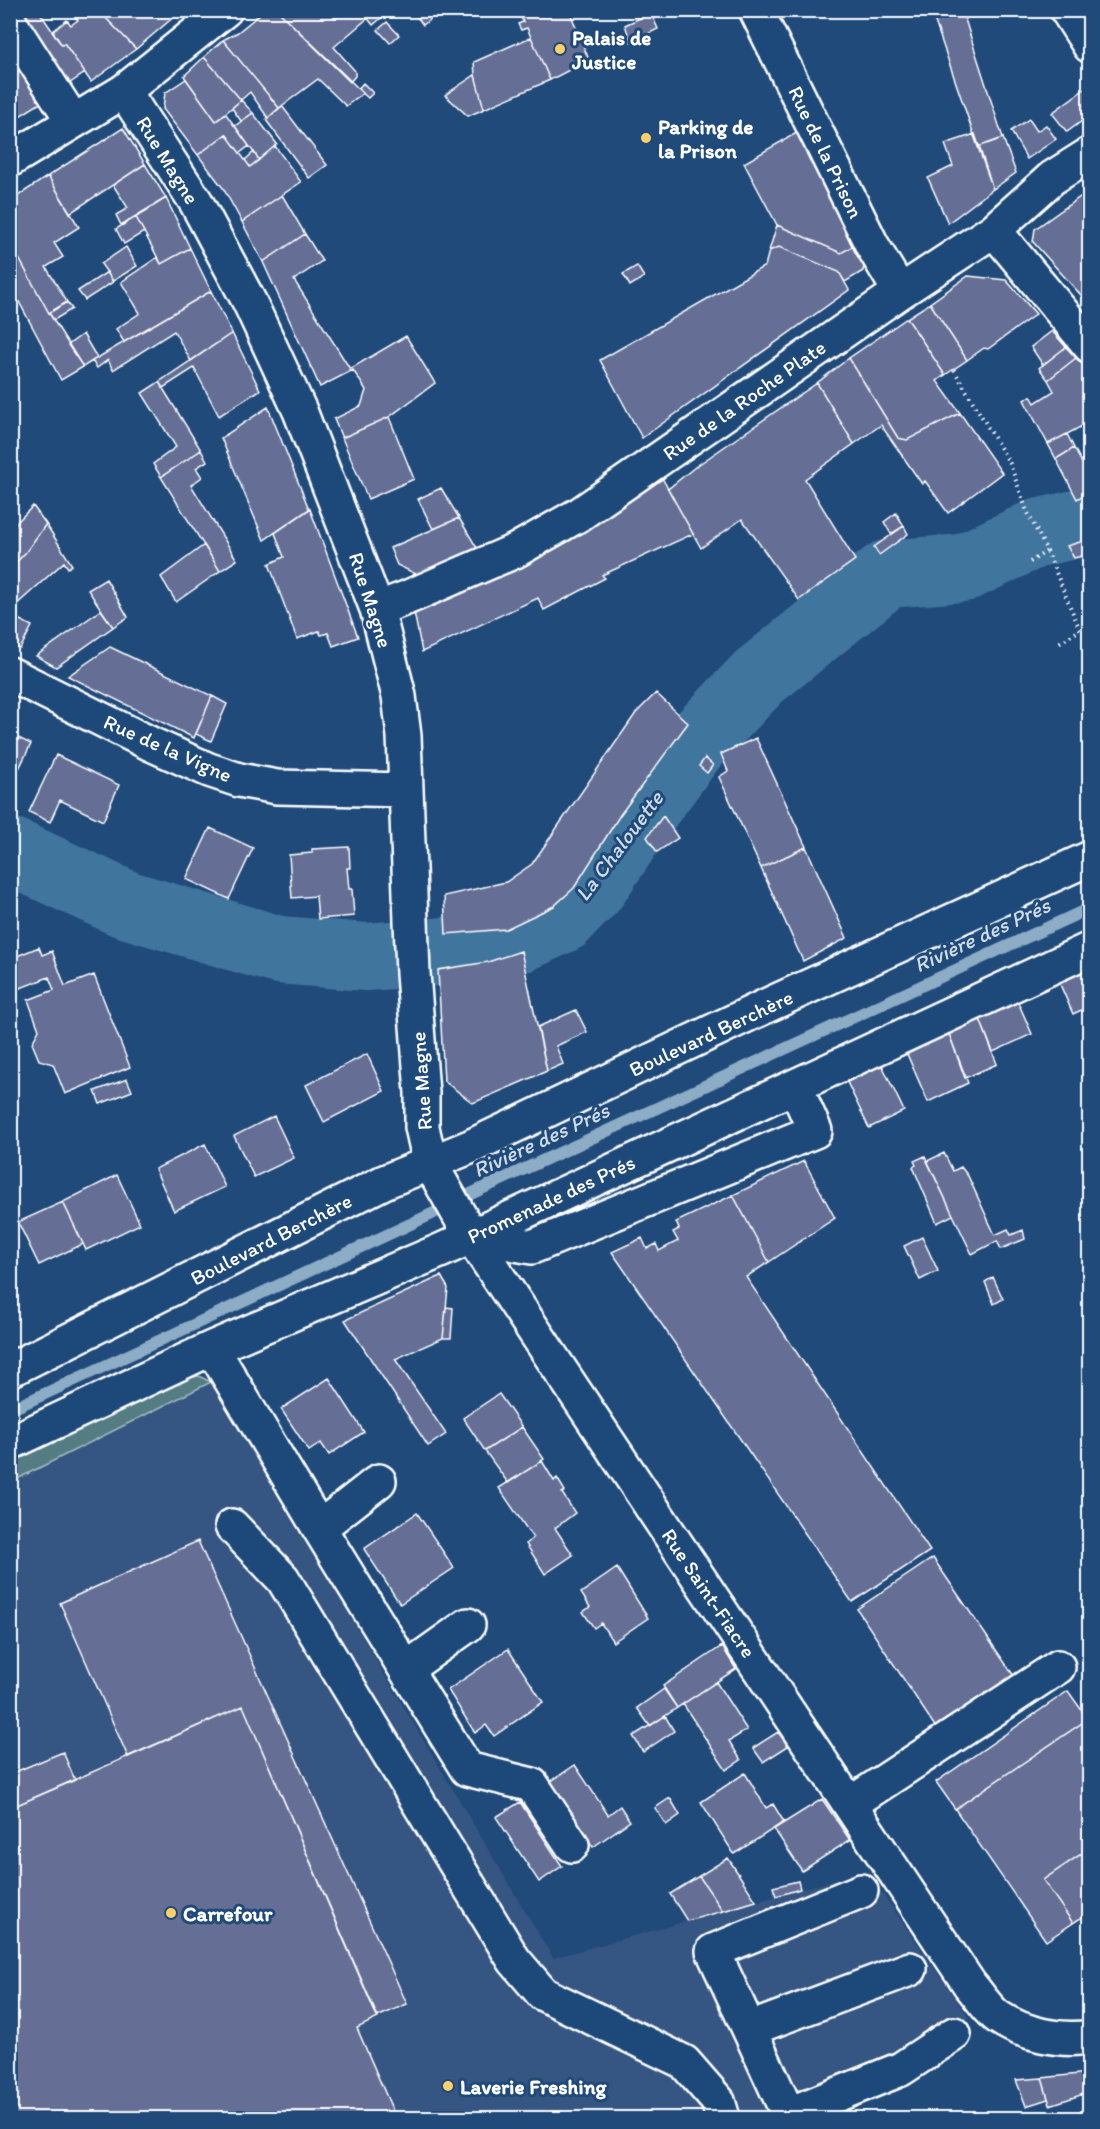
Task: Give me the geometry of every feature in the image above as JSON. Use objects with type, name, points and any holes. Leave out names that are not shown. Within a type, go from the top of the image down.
[{"type":"street","name":"Rue de la Prison","points":[[756,10],[872,245],[900,292]]},
{"type":"street","points":[[1067,10],[1089,46]]},
{"type":"street","points":[[10,160],[124,91],[211,14]]},
{"type":"street","points":[[10,23],[73,121]]},
{"type":"street","name":"Rue Magne","points":[[124,91],[196,202],[250,303],[300,411],[377,609],[399,696],[404,736],[413,973],[422,1092],[422,1127],[430,1163]]},
{"type":"street","name":"Rue de la Roche Plate","points":[[377,609],[515,551],[580,514],[900,292],[994,230],[1052,178],[1089,154]]},
{"type":"street","points":[[994,230],[1089,345]]},
{"type":"street","name":"Rue de la Vigne","points":[[10,674],[151,744],[208,770],[239,780],[277,787],[406,790]]},
{"type":"street","name":"Boulevard Berchère","points":[[10,1370],[384,1182],[472,1146],[768,1005],[1089,858]]},
{"type":"street","name":"Promenade des Prés","points":[[10,1443],[212,1348],[471,1236],[1089,950]]},
{"type":"street","points":[[471,1236],[532,1247],[815,1131],[795,1086]]},
{"type":"street","name":"Rue Saint-Fiacre","points":[[430,1163],[471,1236],[970,1985],[997,2017],[1036,2035],[1089,2037]]},
{"type":"street","points":[[212,1348],[467,1769],[532,1785],[572,1845]]},
{"type":"street","points":[[319,1528],[379,1481]]},
{"type":"street","points":[[232,1526],[283,1579],[514,1960],[543,1994],[684,2062],[718,2101],[723,2118]]},
{"type":"street","points":[[406,1669],[468,1625]]},
{"type":"street","points":[[850,1804],[1058,1668]]},
{"type":"street","points":[[861,1891],[713,1951],[789,2116],[901,2069],[954,2034]]},
{"type":"street","points":[[750,2029],[910,1969]]},
{"type":"path","points":[[954,370],[1010,464],[1027,511],[1047,551],[1080,630],[1057,644]]},
{"type":"path","points":[[1030,562],[1047,551]]},
{"type":"shaded area","points":[[211,1382],[553,1958],[867,1871],[969,2018],[935,2069],[835,2114],[833,2118],[11,2118],[11,1482]]},
{"type":"green space","points":[[199,1376],[211,1382],[11,1482],[11,1463],[179,1380]]},
{"type":"building","points":[[17,10],[38,10],[85,73],[64,87]]},
{"type":"building","points":[[74,10],[98,10],[136,49],[91,82],[64,43],[62,45],[52,32],[67,20],[71,25],[78,20],[71,13]]},
{"type":"building","points":[[98,10],[182,10],[136,49]]},
{"type":"building","points":[[265,10],[277,10],[363,93],[346,106],[318,79],[279,108],[223,40],[238,32]]},
{"type":"building","points":[[277,10],[361,10],[368,18],[334,47],[355,71],[355,76],[350,82]]},
{"type":"building","points":[[361,10],[381,10],[385,15],[373,25]]},
{"type":"building","points":[[412,10],[442,10],[423,25]]},
{"type":"building","name":"Palais de Justice","points":[[518,10],[569,10],[589,60],[550,80],[527,28],[521,30],[518,24],[523,22]]},
{"type":"building","points":[[931,10],[962,10],[1003,138],[978,147]]},
{"type":"building","points":[[651,13],[658,29],[631,42],[625,25]]},
{"type":"building","points":[[387,22],[399,35],[390,43],[378,30]]},
{"type":"building","points":[[531,37],[550,80],[484,109],[474,62]]},
{"type":"building","points":[[223,40],[279,108],[268,118],[250,92],[241,100],[204,57]]},
{"type":"building","points":[[10,42],[47,99],[10,122]]},
{"type":"building","points":[[204,57],[241,100],[216,121],[184,76]]},
{"type":"building","points":[[475,75],[484,109],[468,116],[445,95]]},
{"type":"building","points":[[186,79],[216,121],[226,114],[249,146],[240,153],[226,134],[198,155],[163,109],[165,93]]},
{"type":"building","points":[[363,83],[373,93],[368,98],[358,89]]},
{"type":"building","points":[[1090,85],[1090,115],[1067,132],[1052,113]]},
{"type":"building","points":[[241,100],[253,113],[241,121],[232,108]]},
{"type":"building","points":[[282,106],[327,165],[309,178],[266,120]]},
{"type":"building","points":[[253,113],[277,144],[259,160],[235,126]]},
{"type":"building","points":[[1029,119],[1037,131],[1046,125],[1056,139],[1027,159],[1011,131]]},
{"type":"building","points":[[123,128],[145,164],[70,213],[48,176]]},
{"type":"building","points":[[800,131],[860,242],[841,253],[777,225],[744,163]]},
{"type":"building","points":[[226,134],[250,167],[275,146],[301,182],[242,222],[223,188],[198,155]]},
{"type":"building","points":[[975,134],[993,189],[948,223],[928,178],[953,166],[945,144]]},
{"type":"building","points":[[1003,138],[1016,173],[993,189],[978,147]]},
{"type":"building","points":[[254,152],[259,160],[250,167],[245,160]]},
{"type":"building","points":[[145,164],[166,198],[121,225],[116,215],[128,208],[113,185]]},
{"type":"building","points":[[48,176],[79,227],[54,243],[63,257],[46,267],[67,302],[49,313],[10,242],[10,201]]},
{"type":"building","points":[[1090,190],[1090,305],[1033,242],[1035,229]]},
{"type":"building","points":[[282,195],[305,234],[263,262],[242,222]]},
{"type":"building","points":[[166,198],[190,248],[161,264],[136,217]]},
{"type":"building","points":[[136,217],[144,232],[124,244],[116,229]]},
{"type":"building","points":[[777,225],[841,253],[860,242],[867,253],[863,271],[845,282],[839,272],[779,247],[769,251]]},
{"type":"building","points":[[305,234],[322,261],[294,280],[350,369],[406,336],[435,383],[389,417],[342,438],[334,419],[361,406],[366,390],[353,370],[320,387],[263,262]]},
{"type":"building","points":[[10,242],[49,313],[83,367],[61,380],[10,285]]},
{"type":"building","points":[[126,247],[137,266],[113,281],[101,264]]},
{"type":"building","points":[[779,247],[839,272],[849,290],[642,438],[600,360],[765,266],[769,251]]},
{"type":"building","points":[[190,248],[211,291],[124,342],[116,329],[140,313],[121,282],[158,257],[161,264]]},
{"type":"building","points":[[637,266],[644,277],[630,286],[623,274]]},
{"type":"building","points":[[107,272],[113,282],[85,300],[78,291]]},
{"type":"building","points":[[968,276],[1006,280],[1036,314],[988,349],[984,348],[967,360],[930,303]]},
{"type":"building","points":[[211,291],[232,333],[191,361],[174,331],[113,370],[108,360],[97,368],[92,361]]},
{"type":"building","points":[[67,302],[72,309],[54,320],[49,313]]},
{"type":"building","points":[[930,303],[967,360],[945,375],[907,318]]},
{"type":"building","points":[[907,318],[945,375],[937,381],[960,413],[907,440],[898,438],[849,358]]},
{"type":"building","points":[[1052,331],[1066,347],[1043,365],[1031,347]]},
{"type":"building","points":[[232,333],[260,390],[219,416],[194,368],[163,388],[159,382]]},
{"type":"building","points":[[83,334],[97,358],[83,367],[68,345]]},
{"type":"building","points":[[1066,347],[1076,358],[1048,380],[1039,368]]},
{"type":"building","points":[[849,358],[898,438],[907,440],[960,413],[1002,473],[948,513],[925,481],[922,484],[881,425],[854,444],[817,383]]},
{"type":"building","points":[[1076,358],[1090,372],[1090,422],[1048,444],[1024,400],[1031,396],[1035,403],[1054,391],[1048,380]]},
{"type":"building","points":[[159,382],[201,450],[161,477],[153,464],[176,447],[142,393]]},
{"type":"building","points":[[817,383],[854,444],[805,479],[855,560],[799,600],[742,519],[701,548],[668,489],[695,467]]},
{"type":"building","points":[[268,407],[309,509],[264,540],[221,438]]},
{"type":"building","points":[[389,417],[414,479],[368,499],[342,438]]},
{"type":"building","points":[[1067,434],[1074,448],[1056,459],[1048,444]]},
{"type":"building","points":[[1074,448],[1090,478],[1090,492],[1077,499],[1056,459]]},
{"type":"building","points":[[201,450],[207,461],[196,468],[202,477],[191,485],[237,560],[220,571],[161,477]]},
{"type":"building","points":[[661,476],[693,534],[602,575],[605,578],[544,610],[538,598],[422,652],[413,607]]},
{"type":"building","points":[[441,488],[459,518],[433,529],[418,499]]},
{"type":"building","points":[[33,506],[46,524],[26,552],[10,569],[10,529]]},
{"type":"building","points":[[310,509],[358,637],[333,646],[328,633],[321,635],[319,631],[297,639],[269,564],[284,557],[275,533]]},
{"type":"building","points":[[896,513],[904,526],[891,534],[884,522]]},
{"type":"building","points":[[459,518],[480,553],[420,576],[397,565],[390,548]]},
{"type":"building","points":[[46,524],[72,565],[68,568],[64,562],[14,607],[10,606],[10,569],[26,552]]},
{"type":"building","points":[[904,526],[908,534],[879,555],[874,547]]},
{"type":"building","points":[[1090,539],[1090,554],[1074,558],[1067,546]]},
{"type":"building","points":[[204,545],[220,571],[176,602],[161,577]]},
{"type":"building","points":[[106,579],[128,617],[113,627],[88,590]]},
{"type":"building","points":[[101,610],[113,627],[56,667],[36,656]]},
{"type":"building","points":[[10,615],[32,626],[20,649],[10,644]]},
{"type":"building","points":[[110,647],[212,696],[194,738],[68,676]]},
{"type":"building","points":[[656,693],[688,723],[620,815],[574,888],[554,906],[506,929],[446,934],[444,896],[506,882],[532,864],[636,713]]},
{"type":"building","points":[[212,696],[227,704],[211,741],[196,734]]},
{"type":"building","points":[[10,734],[31,744],[10,787]]},
{"type":"building","points":[[756,738],[806,847],[761,868],[719,777],[728,771],[721,754]]},
{"type":"building","points":[[56,755],[119,785],[103,821],[60,800],[50,822],[29,812]]},
{"type":"building","points":[[705,758],[713,765],[707,773],[699,766]]},
{"type":"building","points":[[663,816],[678,838],[657,852],[647,837]]},
{"type":"building","points":[[210,828],[253,848],[229,899],[186,879]]},
{"type":"building","points":[[349,847],[350,868],[347,868],[349,889],[352,889],[354,916],[318,919],[316,896],[292,898],[289,855],[312,853],[312,849]]},
{"type":"building","points":[[806,847],[847,938],[803,961],[761,868]]},
{"type":"building","points":[[10,941],[17,956],[39,947],[42,955],[52,951],[65,986],[94,975],[130,1067],[65,1094],[53,1064],[39,1060],[32,1043],[39,1030],[28,1000],[54,990],[49,977],[10,992]]},
{"type":"building","points":[[521,951],[547,1071],[473,1103],[444,1081],[438,970],[488,962]]},
{"type":"building","points":[[1090,967],[1090,1006],[1073,1014],[1059,982]]},
{"type":"building","points":[[1018,1002],[1032,1034],[993,1052],[980,1019]]},
{"type":"building","points":[[576,1010],[587,1032],[556,1046],[563,1064],[547,1071],[538,1027]]},
{"type":"building","points":[[980,1019],[997,1064],[965,1078],[949,1034]]},
{"type":"building","points":[[949,1034],[968,1083],[928,1102],[907,1054]]},
{"type":"building","points":[[367,1054],[384,1091],[324,1122],[306,1085]]},
{"type":"building","points":[[882,1065],[904,1111],[869,1128],[847,1082]]},
{"type":"building","points":[[127,1079],[132,1091],[100,1104],[95,1091]]},
{"type":"building","points":[[274,1116],[294,1158],[254,1177],[234,1136]]},
{"type":"building","points":[[205,1144],[225,1187],[174,1211],[155,1169]]},
{"type":"building","points":[[944,1153],[953,1171],[961,1167],[968,1176],[995,1235],[1008,1229],[1011,1235],[1023,1230],[1025,1239],[1001,1249],[997,1241],[972,1254],[927,1161]]},
{"type":"building","points":[[925,1156],[953,1215],[937,1223],[913,1167],[916,1165],[914,1161]]},
{"type":"building","points":[[804,1161],[835,1218],[769,1262],[733,1195]]},
{"type":"building","points":[[117,1175],[140,1224],[86,1250],[63,1202]]},
{"type":"building","points":[[733,1195],[769,1262],[746,1277],[930,1551],[852,1602],[612,1252],[642,1238],[647,1249],[656,1244],[659,1251],[678,1241],[673,1232],[679,1229],[676,1222]]},
{"type":"building","points":[[63,1202],[83,1244],[39,1265],[18,1222]]},
{"type":"building","points":[[922,1237],[938,1271],[920,1280],[904,1246]]},
{"type":"building","points":[[441,1276],[448,1288],[443,1338],[395,1359],[446,1434],[428,1446],[345,1320]]},
{"type":"building","points":[[993,1277],[1003,1299],[994,1304],[985,1282]]},
{"type":"building","points":[[446,1307],[453,1308],[451,1338],[443,1338]]},
{"type":"building","points":[[329,1378],[364,1432],[329,1455],[321,1443],[309,1451],[281,1409]]},
{"type":"building","points":[[499,1394],[522,1427],[485,1451],[463,1418]]},
{"type":"building","points":[[522,1427],[544,1459],[508,1483],[485,1451]]},
{"type":"building","points":[[542,1461],[554,1481],[557,1478],[565,1491],[562,1493],[575,1513],[555,1528],[573,1555],[545,1574],[526,1544],[533,1538],[499,1488]]},
{"type":"building","points":[[417,1513],[454,1568],[400,1604],[364,1549]]},
{"type":"building","points":[[198,1541],[407,2004],[377,2017],[243,1706],[128,1757],[60,1603]]},
{"type":"building","points":[[933,1558],[1016,1679],[938,1731],[857,1609]]},
{"type":"building","points":[[617,1568],[648,1618],[613,1642],[601,1623],[594,1628],[583,1612],[590,1607],[581,1593]]},
{"type":"building","points":[[722,1646],[736,1669],[677,1708],[663,1686]]},
{"type":"building","points":[[508,1649],[543,1702],[494,1736],[486,1725],[475,1733],[448,1690]]},
{"type":"building","points":[[716,1682],[747,1730],[729,1741],[741,1760],[726,1770],[683,1704]]},
{"type":"building","points":[[664,1689],[677,1708],[650,1726],[637,1708]]},
{"type":"building","points":[[1068,1691],[1088,1719],[955,1809],[936,1782]]},
{"type":"building","name":"Carrefour","points":[[243,1706],[378,2018],[357,2028],[396,2118],[10,2118],[10,1808]]},
{"type":"building","points":[[665,1716],[674,1731],[643,1752],[633,1736]]},
{"type":"building","points":[[1088,1719],[1090,1722],[1090,1848],[1043,1880],[1073,1923],[1046,1941],[955,1809]]},
{"type":"building","points":[[778,1732],[788,1746],[763,1762],[753,1748]]},
{"type":"building","points":[[63,1752],[75,1780],[10,1808],[10,1774]]},
{"type":"building","points":[[575,1765],[608,1815],[620,1806],[630,1821],[593,1847],[550,1782]]},
{"type":"building","points":[[745,1773],[766,1808],[773,1804],[784,1822],[734,1854],[701,1802]]},
{"type":"building","points":[[670,1798],[680,1815],[666,1825],[655,1808]]},
{"type":"building","points":[[822,1799],[850,1840],[802,1871],[774,1829]]},
{"type":"building","points":[[520,1802],[562,1866],[539,1882],[496,1817]]},
{"type":"building","points":[[1090,1848],[1090,1912],[1073,1923],[1043,1880]]},
{"type":"building","points":[[728,1858],[756,1901],[723,1911],[699,1876]]},
{"type":"building","points":[[699,1876],[723,1911],[687,1921],[670,1894]]},
{"type":"building","points":[[798,1881],[800,1889],[776,1896],[773,1887]]},
{"type":"building","points":[[1090,2071],[1090,2092],[1050,2105],[1042,2078]]},
{"type":"building","points":[[1042,2078],[1048,2099],[1026,2106],[1016,2080]]},
{"type":"waterway","name":"La Chalouette","points":[[10,851],[125,904],[279,950],[366,957],[474,949],[522,938],[563,919],[592,889],[645,810],[692,747],[759,677],[887,574],[963,568],[1037,533],[1090,521]]},
{"type":"waterway","name":"Rivière des Prés","points":[[10,1410],[1090,908]]},
{"type":"place","name":"Palais de Justice","points":[[560,49]]},
{"type":"place","name":"Parking de la Prison","points":[[646,138]]},
{"type":"place","name":"Carrefour","points":[[171,1913]]},
{"type":"place","name":"Laverie Freshing","points":[[448,2086]]}]
